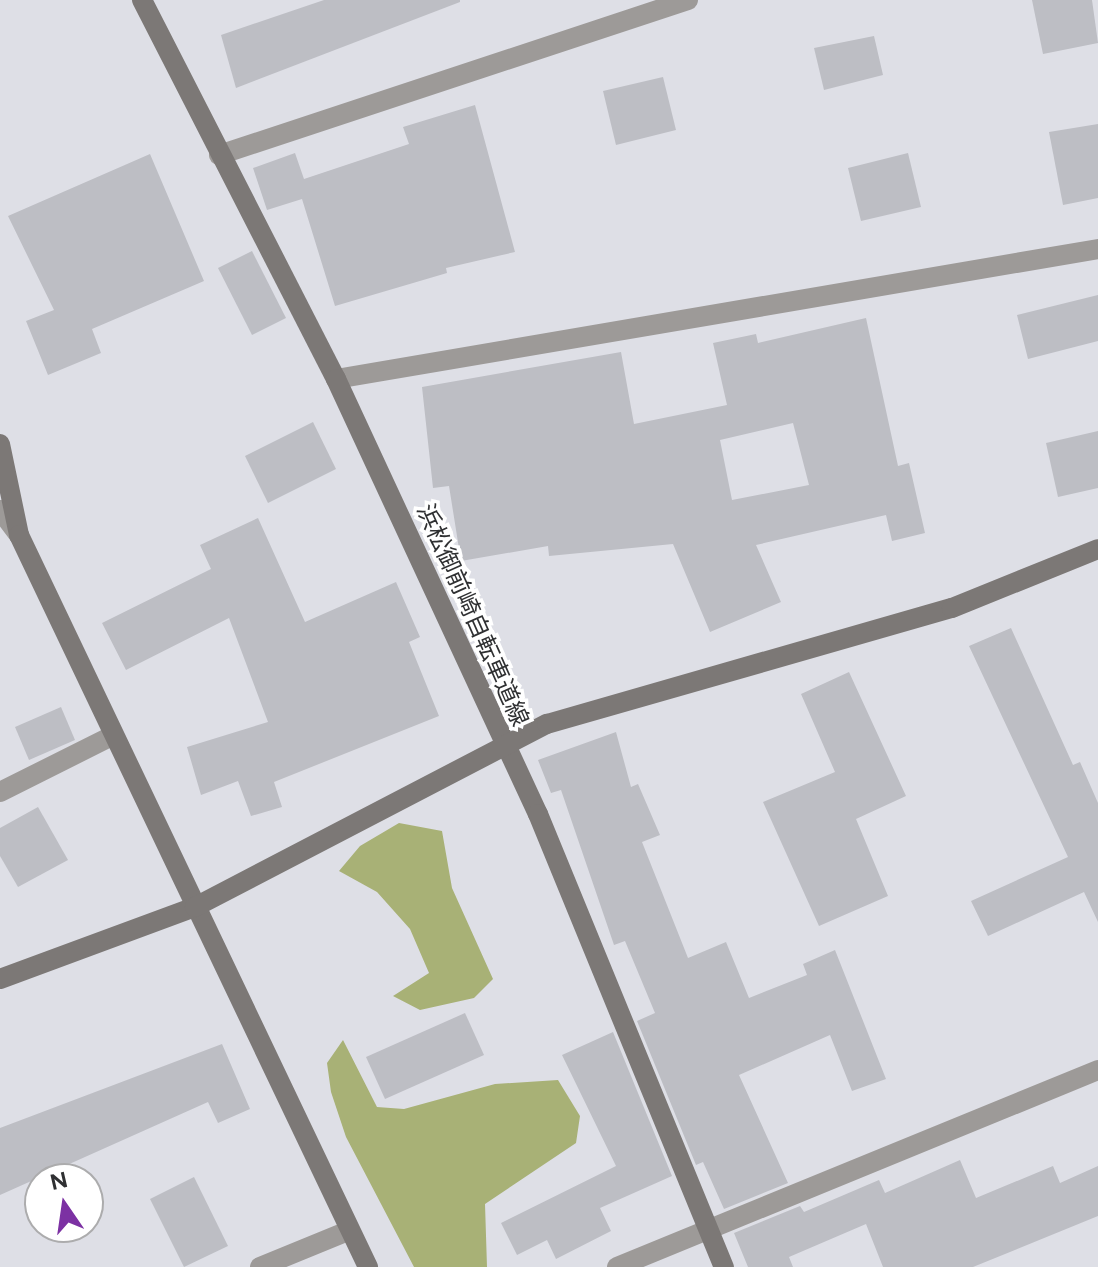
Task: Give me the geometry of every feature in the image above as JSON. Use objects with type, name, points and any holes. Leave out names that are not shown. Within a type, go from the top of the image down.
[{"type":"street","name":"浜松御前崎自転車道線","points":[[142,0],[336,379],[579,907],[724,1267]]},
{"type":"street","points":[[219,155],[688,0]]},
{"type":"street","points":[[336,379],[1098,249]]},
{"type":"street","points":[[0,444],[19,535]]},
{"type":"street","points":[[0,510],[19,535],[368,1267]]},
{"type":"street","points":[[0,979],[195,907],[547,724],[952,608],[1098,549]]},
{"type":"street","points":[[0,792],[114,735]]},
{"type":"street","points":[[617,1267],[1098,1070]]},
{"type":"street","points":[[260,1267],[350,1230]]},
{"type":"green space","points":[[399,823],[442,831],[452,888],[493,979],[474,998],[420,1010],[393,996],[429,973],[410,929],[377,892],[339,871],[360,846]]},
{"type":"green space","points":[[343,1040],[377,1107],[404,1109],[495,1084],[558,1080],[580,1116],[576,1143],[485,1204],[487,1267],[414,1267],[346,1137],[331,1092],[327,1063]]},
{"type":"building","points":[[324,0],[460,2],[236,88],[221,35]]},
{"type":"building","points":[[1032,0],[1092,0],[1098,43],[1043,54]]},
{"type":"building","points":[[874,36],[883,75],[824,90],[814,48]]},
{"type":"building","points":[[663,77],[676,130],[616,145],[603,91]]},
{"type":"building","points":[[475,105],[515,252],[446,268],[447,273],[335,306],[302,199],[267,210],[253,168],[295,153],[304,179],[409,144],[403,127]]},
{"type":"building","points":[[1098,124],[1098,198],[1063,205],[1049,132]]},
{"type":"building","points":[[908,153],[921,207],[861,221],[848,168]]},
{"type":"building","points":[[150,154],[204,281],[92,329],[101,353],[48,375],[26,321],[54,310],[8,216]]},
{"type":"building","points":[[252,251],[286,318],[252,335],[218,268]]},
{"type":"building","points":[[1098,295],[1098,341],[1028,359],[1017,315]]},
{"type":"building","points":[[866,318],[898,466],[909,463],[925,533],[892,541],[886,515],[756,545],[781,602],[710,632],[673,544],[549,556],[548,546],[461,561],[449,486],[433,488],[422,387],[621,352],[634,424],[727,405],[713,343],[756,334],[758,343]],"holes":[[[793,423],[809,485],[732,500],[720,440]]]},
{"type":"building","points":[[313,422],[336,469],[268,503],[245,456]]},
{"type":"building","points":[[1098,431],[1098,488],[1058,497],[1046,443]]},
{"type":"building","points":[[258,518],[305,622],[396,582],[420,637],[409,642],[439,716],[274,782],[282,807],[251,816],[238,781],[201,795],[187,747],[268,722],[229,618],[126,670],[102,623],[211,569],[200,545]]},
{"type":"building","points":[[1011,628],[1073,765],[1080,762],[1098,803],[1098,922],[1084,892],[988,936],[971,901],[1068,857],[969,646]]},
{"type":"building","points":[[849,672],[906,796],[856,819],[888,896],[819,926],[763,802],[835,772],[801,694]]},
{"type":"building","points":[[61,707],[75,740],[29,760],[15,727]]},
{"type":"building","points":[[616,732],[631,787],[638,784],[660,835],[642,842],[688,958],[726,942],[749,998],[807,975],[803,964],[835,950],[886,1079],[852,1091],[830,1035],[739,1075],[788,1183],[724,1209],[703,1162],[696,1165],[637,1021],[655,1013],[625,941],[614,945],[561,790],[551,793],[538,760]]},
{"type":"building","points":[[38,807],[68,860],[18,887],[0,856],[0,828]]},
{"type":"building","points":[[465,1013],[484,1055],[385,1099],[366,1057]]},
{"type":"building","points":[[613,1032],[672,1176],[600,1208],[611,1231],[556,1259],[547,1240],[517,1255],[501,1223],[616,1166],[562,1055]]},
{"type":"building","points":[[222,1044],[250,1109],[218,1123],[208,1102],[72,1163],[24,1163],[24,1184],[0,1195],[0,1128]]},
{"type":"building","points":[[960,1160],[976,1198],[1053,1166],[1060,1183],[1098,1166],[1098,1216],[973,1267],[883,1267],[866,1224],[789,1257],[793,1267],[748,1267],[734,1233],[800,1206],[804,1212],[879,1180],[885,1193]]},
{"type":"building","points":[[194,1177],[228,1246],[184,1267],[150,1199]]}]
